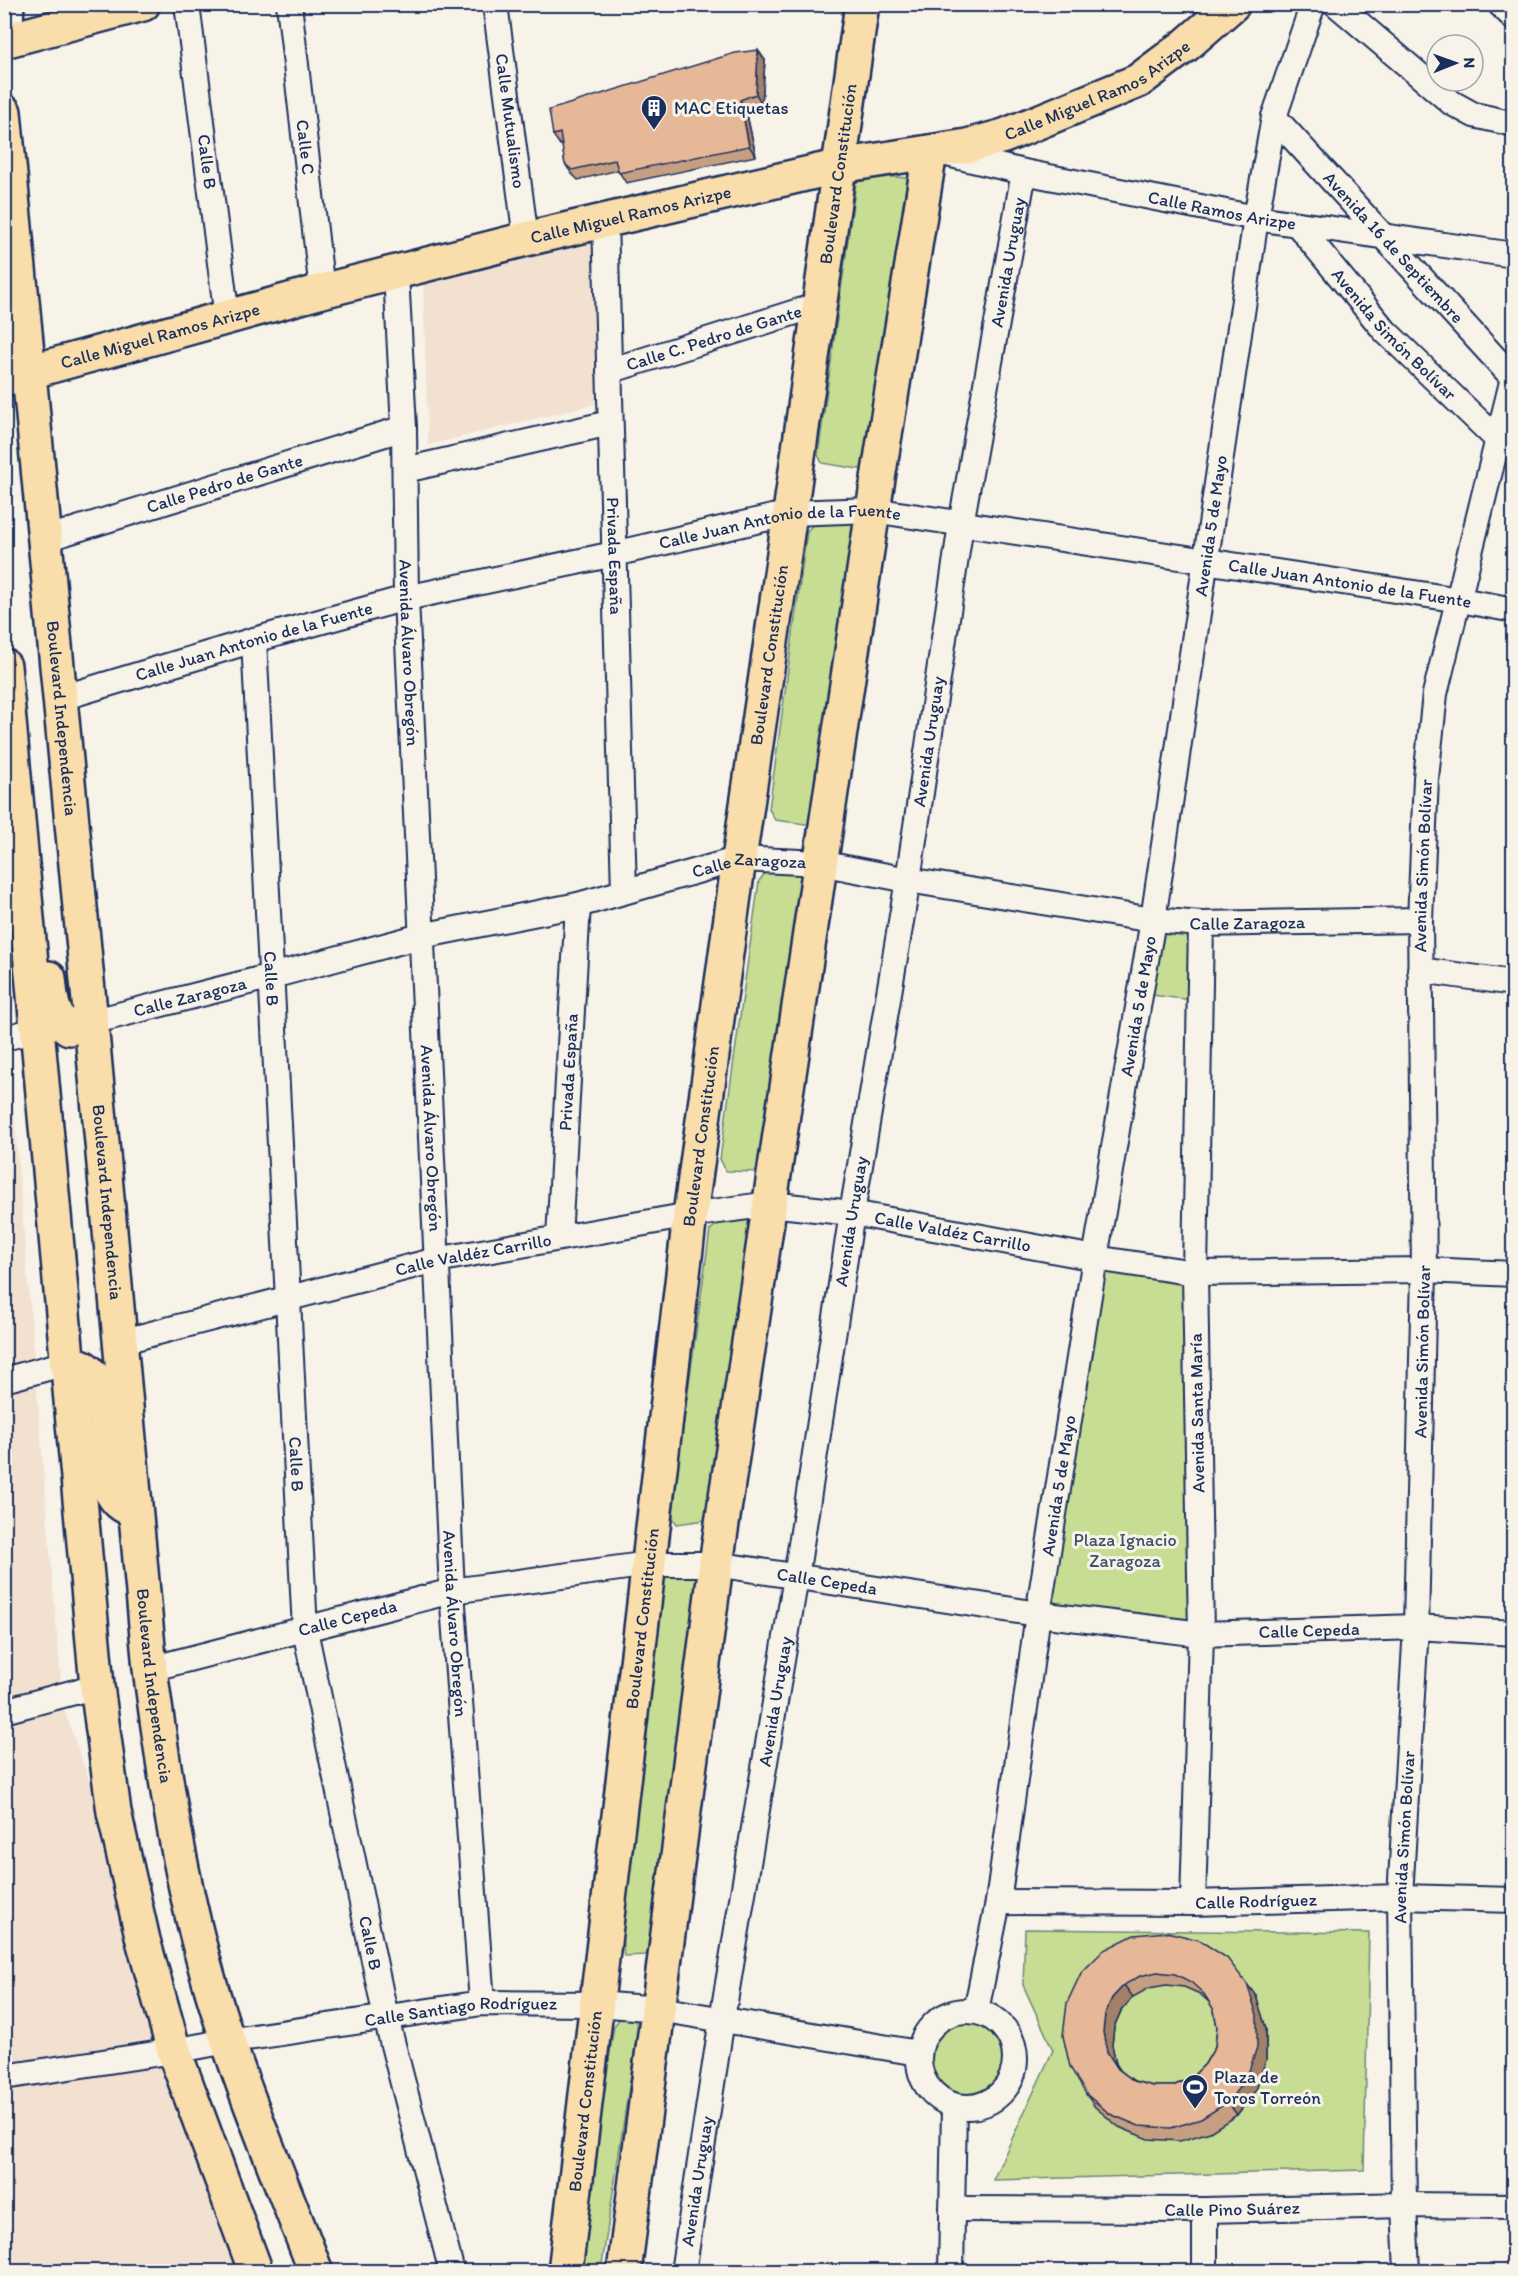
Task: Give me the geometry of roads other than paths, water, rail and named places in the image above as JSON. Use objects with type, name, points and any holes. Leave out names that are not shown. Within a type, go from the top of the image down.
[{"type":"main road","name":"Boulevard Constitución","points":[[565,2271],[690,1215],[862,4]]},
{"type":"main road","name":"Calle Miguel Ramos Arizpe","points":[[17,377],[322,291],[526,238],[840,166],[967,146],[1004,136],[1138,81],[1186,45],[1233,4]]},
{"type":"main road","points":[[4,51],[5,41],[141,5]]},
{"type":"main road","name":"Boulevard Independencia","points":[[4,112],[17,377],[45,539],[150,1669],[164,1771],[184,1879],[202,1956],[227,2041],[316,2271]]},
{"type":"main road","points":[[624,2271],[716,1564],[873,510],[932,152]]},
{"type":"main road","points":[[4,666],[96,1686],[114,1812],[143,1940],[174,2051],[256,2271]]},
{"type":"main road","points":[[24,898],[42,922],[51,999],[56,1016],[62,1024],[69,1028],[91,1022]]},
{"type":"main road","points":[[66,1363],[76,1363],[88,1370],[100,1387],[110,1490],[116,1501],[125,1508],[135,1510]]},
{"type":"street","points":[[5,41],[7,4]]},
{"type":"street","name":"Calle B","points":[[187,4],[227,318]]},
{"type":"street","name":"Calle C","points":[[289,4],[322,291]]},
{"type":"street","name":"Calle Mutualismo","points":[[495,4],[526,238]]},
{"type":"street","name":"Avenida 5 de Mayo","points":[[976,2011],[998,1902],[1038,1614],[1095,1258],[1153,920],[1256,218],[1274,117],[1313,4]]},
{"type":"street","points":[[1336,4],[1452,103],[1473,115],[1514,124]]},
{"type":"street","points":[[1500,4],[1514,18]]},
{"type":"street","name":"Avenida 16 de Septiembre","points":[[1274,117],[1513,379]]},
{"type":"street","name":"Calle Ramos Arizpe","points":[[932,152],[1256,218],[1514,255]]},
{"type":"street","name":"Avenida Uruguay","points":[[683,2271],[722,2019],[796,1576],[852,1213],[908,880],[962,524],[1024,172]]},
{"type":"street","name":"Privada España","points":[[605,220],[624,891]]},
{"type":"street","name":"Avenida Simón Bolívar","points":[[1298,225],[1385,332],[1497,439]]},
{"type":"street","name":"Avenida Álvaro Obregón","points":[[396,273],[404,428],[406,598],[452,1592],[482,2003]]},
{"type":"street","name":"Calle C. Pedro de Gante","points":[[609,370],[818,305]]},
{"type":"street","name":"Avenida Simón Bolívar","points":[[1407,2271],[1400,1897],[1416,1627],[1424,1270],[1420,920],[1426,777],[1435,694],[1513,379]]},
{"type":"street","points":[[405,470],[610,423]]},
{"type":"street","name":"Calle Pedro de Gante","points":[[45,539],[404,428]]},
{"type":"street","name":"Calle Juan Antonio de la Fuente","points":[[61,698],[406,598],[614,554],[790,513],[873,510],[1514,610]]},
{"type":"street","name":"Calle B","points":[[255,640],[305,1630],[386,2018],[452,2271]]},
{"type":"street","name":"Calle Zaragoza","points":[[91,1022],[421,936],[578,904],[739,859],[820,863],[908,880],[1153,920],[1201,924],[1420,920]]},
{"type":"street","name":"Privada España","points":[[559,1238],[578,904]]},
{"type":"street","name":"Avenida Santa María","points":[[1193,1903],[1201,1634],[1195,1273],[1201,924]]},
{"type":"street","points":[[1420,970],[1514,983]]},
{"type":"street","points":[[4,1038],[37,1030]]},
{"type":"street","name":"Calle Valdéz Carrillo","points":[[120,1342],[436,1260],[690,1215],[770,1204],[852,1213],[1095,1258],[1195,1273],[1424,1270],[1514,1274]]},
{"type":"street","points":[[4,1380],[66,1363]]},
{"type":"street","name":"Calle Cepeda","points":[[150,1669],[452,1592],[649,1564],[716,1564],[1038,1614],[1201,1634],[1416,1627],[1514,1633]]},
{"type":"street","points":[[4,1711],[96,1686]]},
{"type":"street","name":"Calle Rodríguez","points":[[998,1902],[1193,1903],[1400,1897],[1514,1900]]},
{"type":"street","name":"Calle Santiago Rodríguez","points":[[4,2077],[482,2003],[597,2004],[659,2009],[918,2053]]},
{"type":"street","points":[[960,2011],[976,2011],[991,2016],[1003,2026],[1011,2039],[1015,2055],[1014,2070],[1008,2085],[998,2097],[985,2104],[969,2108],[954,2107],[938,2099],[926,2087],[919,2071],[918,2053],[922,2038],[932,2025],[945,2015],[960,2011]]},
{"type":"street","points":[[951,2271],[954,2107]]},
{"type":"street","name":"Calle Pino Suárez","points":[[952,2209],[1205,2210],[1404,2205],[1514,2206]]},
{"type":"street","points":[[1205,2210],[1205,2271]]},
{"type":"place","name":"MAC Etiquetas","points":[[654,131]]},
{"type":"place","name":"Plaza de Toros Torreón","points":[[1195,2110]]},
{"type":"park label","name":"Plaza Ignacio Zaragoza","points":[[1125,1550]]}]
